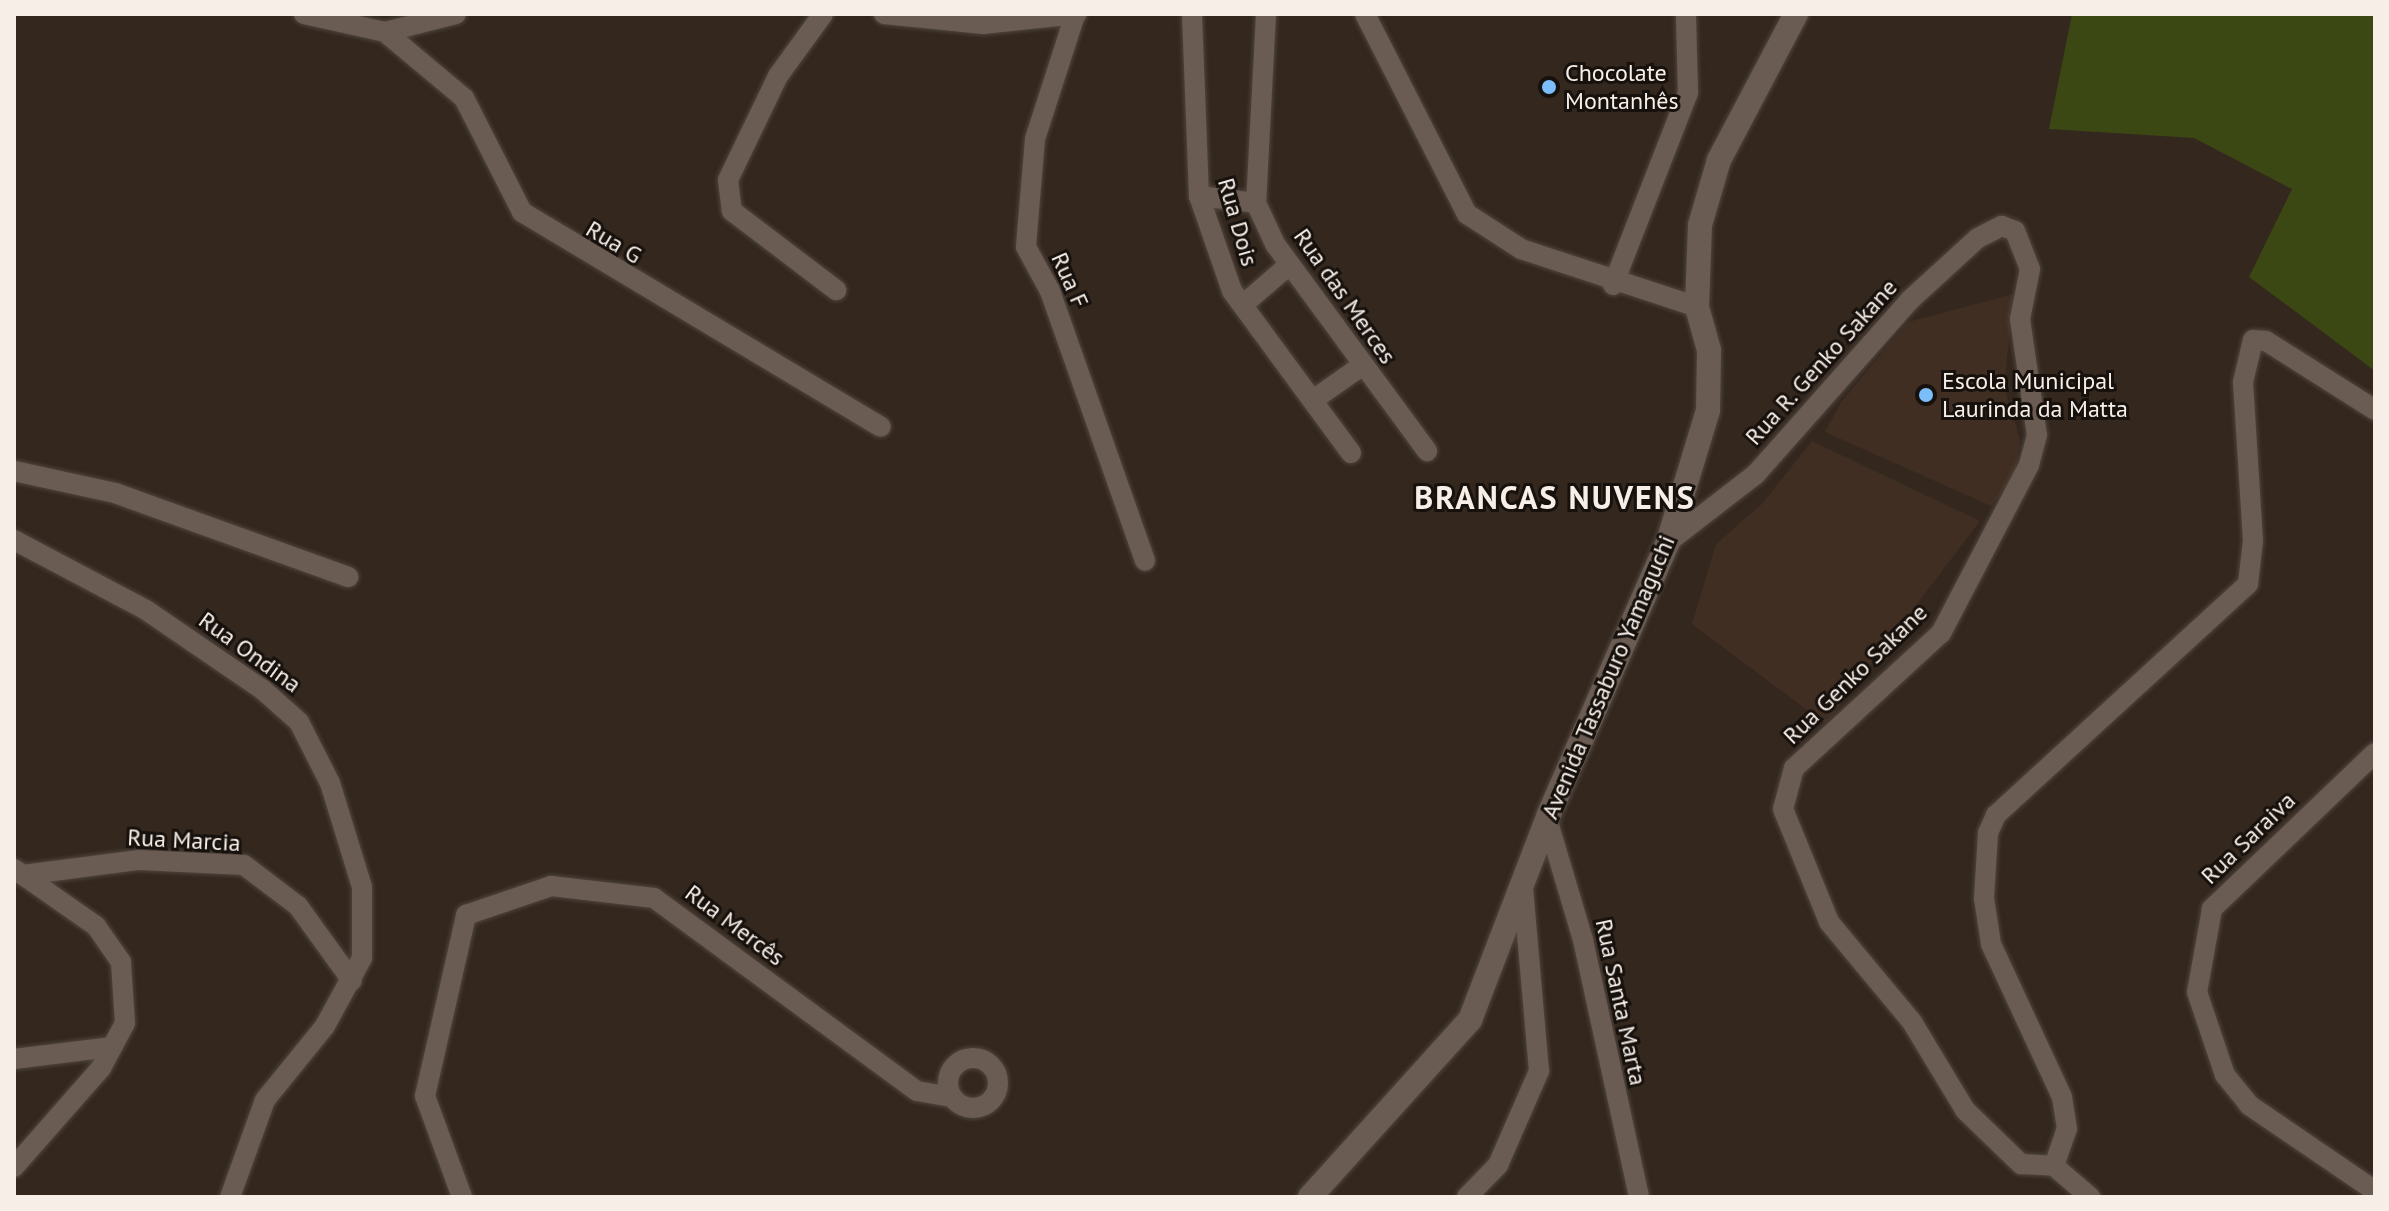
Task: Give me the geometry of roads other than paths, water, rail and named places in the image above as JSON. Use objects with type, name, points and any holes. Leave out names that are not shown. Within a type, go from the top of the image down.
[{"type":"street","points":[[304,14],[385,32],[456,14]]},
{"type":"street","points":[[823,14],[778,76],[728,180],[732,211],[836,290]]},
{"type":"street","points":[[884,14],[983,24],[1076,14]]},
{"type":"street","name":"Rua F","points":[[1076,14],[1035,139],[1026,247],[1050,291],[1145,561]]},
{"type":"street","name":"Rua Dois","points":[[1192,14],[1199,196],[1232,291],[1245,303],[1351,453]]},
{"type":"street","points":[[1199,196],[1256,203],[1266,14]]},
{"type":"street","points":[[1365,14],[1467,214],[1521,249],[1613,285],[1697,307]]},
{"type":"street","points":[[1613,285],[1688,93],[1686,14]]},
{"type":"street","name":"Avenida Tassaburo Yamaguchi","points":[[1310,1197],[1470,1020],[1547,819],[1668,542],[1708,410],[1709,350],[1697,307],[1700,225],[1719,160],[1796,14]]},
{"type":"street","name":"Rua G","points":[[385,32],[464,98],[522,212],[881,427]]},
{"type":"street","name":"Rua das Merces","points":[[1256,203],[1289,265],[1427,451]]},
{"type":"street","name":"Rua R. Genko Sakane","points":[[1668,542],[1756,474],[1910,300],[1978,238],[2002,226],[2015,231]]},
{"type":"street","name":"Rua Genko Sakane","points":[[2015,231],[2030,269],[2020,319],[2037,435],[2029,465],[1941,633],[1794,768],[1783,809],[1829,922],[1912,1022],[1965,1110],[2021,1164],[2054,1166]]},
{"type":"street","points":[[1245,303],[1289,265]]},
{"type":"street","points":[[2090,1197],[2054,1166],[2067,1129],[2062,1097],[1991,944],[1984,898],[1988,833],[1996,815],[2248,584],[2253,541],[2243,382],[2253,340],[2266,341],[2375,410]]},
{"type":"street","points":[[1313,400],[1363,365]]},
{"type":"street","points":[[14,471],[115,493],[348,577]]},
{"type":"street","name":"Rua Ondina","points":[[14,540],[146,610],[299,722],[330,783],[362,887],[362,958],[352,981]]},
{"type":"street","name":"Rua Saraiva","points":[[2375,753],[2212,909],[2197,992],[2225,1075],[2249,1105],[2375,1191]]},
{"type":"street","name":"Rua Santa Marta","points":[[1547,819],[1583,940],[1639,1197]]},
{"type":"street","name":"Rua Marcia","points":[[18,872],[139,860],[244,865],[298,906],[352,981]]},
{"type":"street","points":[[14,1167],[112,1047],[125,1023],[121,962],[96,926],[18,872]]},
{"type":"street","points":[[1467,1197],[1498,1165],[1539,1071],[1522,881]]},
{"type":"street","name":"Rua Mercês","points":[[462,1197],[425,1096],[457,945],[466,915],[551,886],[654,898],[917,1091],[952,1097]]},
{"type":"street","points":[[230,1197],[265,1100],[352,981]]},
{"type":"street","points":[[14,1059],[112,1047]]},
{"type":"place","name":"Chocolate Montanhês","points":[[1549,87]]},
{"type":"place","name":"Escola Municipal Laurinda da Matta","points":[[1926,395]]},
{"type":"district","name":"BRANCAS NUVENS","points":[[1555,497]]}]
